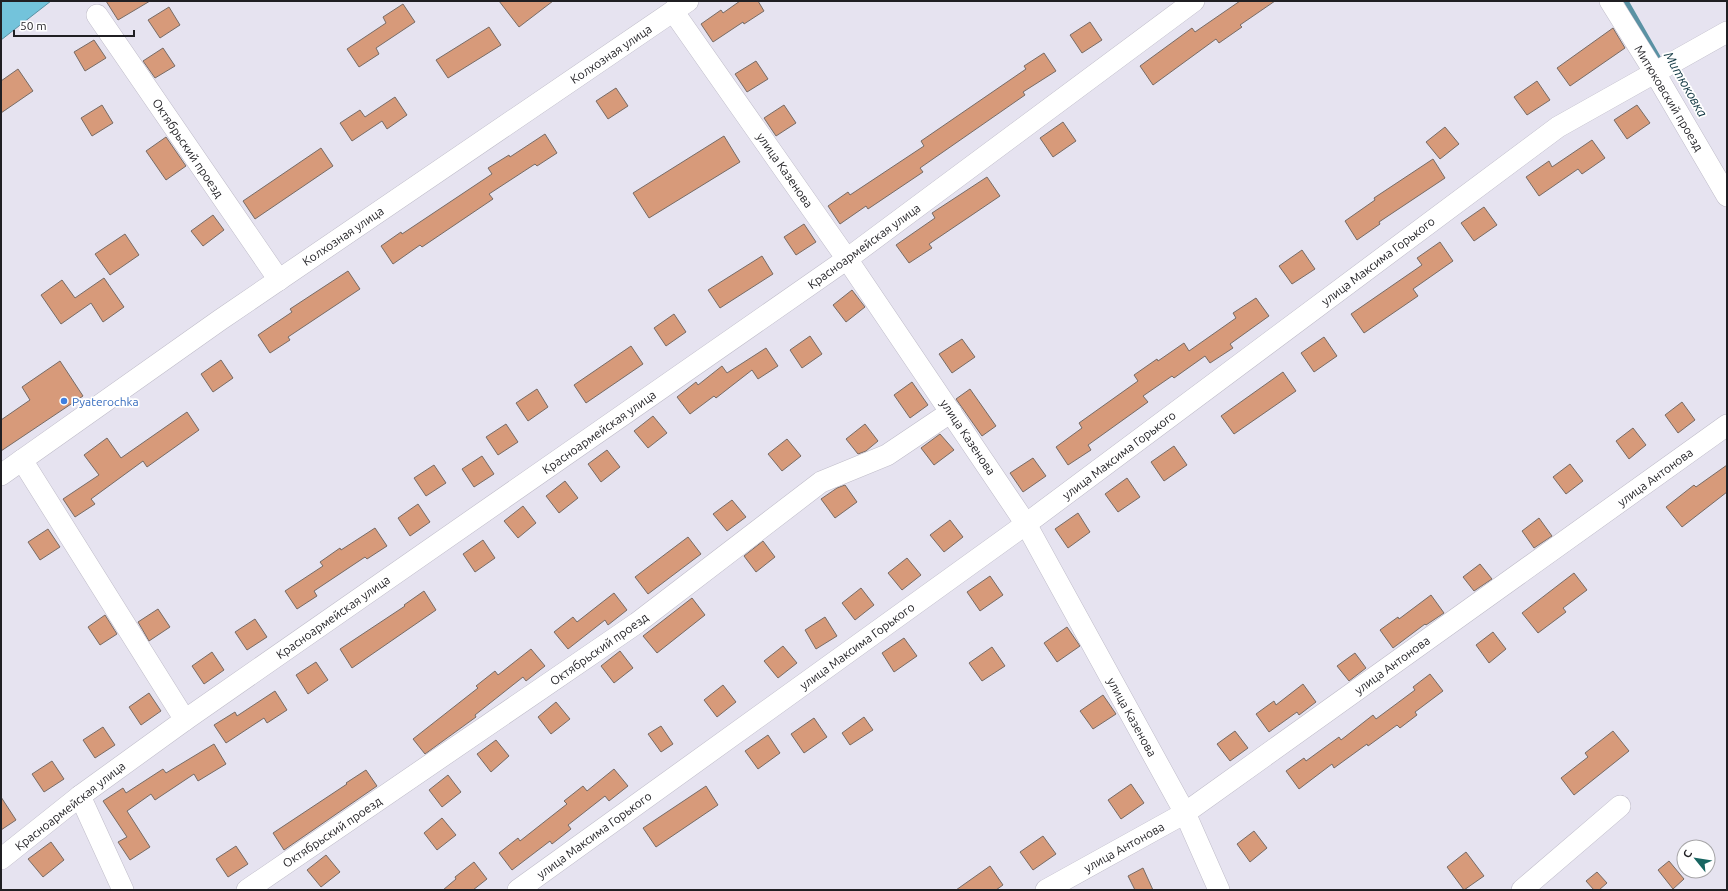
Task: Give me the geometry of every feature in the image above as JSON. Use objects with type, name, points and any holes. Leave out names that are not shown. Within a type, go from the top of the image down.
[{"type":"street","name":"Красноармейская улица","points":[[1,859],[80,796],[185,720],[847,259],[1194,1]]},
{"type":"street","name":"Митюковский проезд","points":[[1610,1],[1661,69],[1727,196]]},
{"type":"street","name":"улица Казенова","points":[[680,6],[847,259],[1026,524],[1185,813],[1219,890]]},
{"type":"street","name":"Колхозная улица","points":[[1,476],[279,280],[680,6]]},
{"type":"street","name":"Октябрьский проезд","points":[[98,16],[279,280]]},
{"type":"street","name":"улица Максима Горького","points":[[518,890],[1026,524],[1558,128],[1727,32]]},
{"type":"street","name":"Октябрьский проезд","points":[[247,890],[637,623],[821,482],[887,455],[951,412]]},
{"type":"street","name":"улица Антонова","points":[[1046,890],[1185,813],[1727,425]]},
{"type":"street","points":[[22,460],[185,720]]},
{"type":"street","points":[[80,796],[123,890]]},
{"type":"street","points":[[1522,890],[1620,806]]},
{"type":"water","points":[[1,1],[51,1],[1,40]]},
{"type":"building","points":[[106,1],[150,1],[118,20]]},
{"type":"building","points":[[499,1],[553,1],[519,27]]},
{"type":"building","points":[[740,1],[758,1],[764,11],[744,24],[743,22],[713,42],[701,24],[721,10],[723,13]]},
{"type":"building","points":[[1240,1],[1275,1],[1240,25],[1242,27],[1219,43],[1216,39],[1153,85],[1140,66],[1192,28],[1195,32]]},
{"type":"building","points":[[403,4],[415,22],[376,48],[379,54],[359,67],[347,49],[386,23],[383,17]]},
{"type":"building","points":[[169,7],[180,25],[160,38],[148,20]]},
{"type":"building","points":[[1090,22],[1102,40],[1082,53],[1070,35]]},
{"type":"building","points":[[489,27],[501,45],[448,78],[436,60]]},
{"type":"building","points":[[1613,28],[1625,48],[1570,86],[1557,68]]},
{"type":"building","points":[[94,40],[106,58],[85,71],[74,52]]},
{"type":"building","points":[[163,48],[175,66],[155,78],[143,61]]},
{"type":"building","points":[[1044,53],[1056,71],[1023,92],[1025,95],[920,168],[923,172],[868,209],[866,206],[840,224],[828,206],[848,192],[850,195],[924,146],[921,141],[1026,69],[1024,66]]},
{"type":"building","points":[[756,61],[768,79],[747,92],[735,74]]},
{"type":"building","points":[[18,69],[33,91],[1,113],[1,81]]},
{"type":"building","points":[[1537,81],[1550,100],[1527,115],[1514,97]]},
{"type":"building","points":[[616,88],[628,106],[608,119],[596,101]]},
{"type":"building","points":[[395,97],[407,115],[387,129],[382,121],[352,141],[340,123],[360,110],[365,117]]},
{"type":"building","points":[[102,105],[113,123],[92,136],[81,118]]},
{"type":"building","points":[[784,105],[796,123],[776,136],[764,118]]},
{"type":"building","points":[[1637,105],[1650,123],[1627,139],[1614,120]]},
{"type":"building","points":[[1063,122],[1076,141],[1053,157],[1040,138]]},
{"type":"building","points":[[1445,127],[1459,144],[1440,159],[1426,142]]},
{"type":"building","points":[[545,134],[557,153],[537,166],[535,164],[489,194],[493,199],[422,247],[420,245],[393,264],[381,246],[401,232],[402,234],[492,174],[488,168],[509,155],[510,157]]},
{"type":"building","points":[[724,136],[740,162],[649,218],[633,193]]},
{"type":"building","points":[[166,137],[186,166],[166,180],[146,151]]},
{"type":"building","points":[[1592,140],[1605,158],[1582,174],[1578,169],[1539,196],[1526,177],[1549,161],[1552,167]]},
{"type":"building","points":[[321,148],[333,166],[255,219],[243,201]]},
{"type":"building","points":[[1433,159],[1445,178],[1379,222],[1380,224],[1357,240],[1345,221],[1375,200],[1374,198]]},
{"type":"building","points":[[987,177],[1000,196],[929,244],[932,248],[909,263],[896,245],[935,218],[932,213]]},
{"type":"building","points":[[1484,207],[1497,225],[1474,241],[1461,223]]},
{"type":"building","points":[[213,215],[224,230],[203,246],[191,231]]},
{"type":"building","points":[[804,224],[816,242],[796,255],[784,237]]},
{"type":"building","points":[[125,234],[139,255],[110,275],[95,254]]},
{"type":"building","points":[[1440,242],[1453,261],[1413,289],[1418,296],[1364,333],[1351,314],[1422,265],[1417,258]]},
{"type":"building","points":[[1302,250],[1315,269],[1292,284],[1279,266]]},
{"type":"building","points":[[762,256],[773,274],[720,308],[708,290]]},
{"type":"building","points":[[348,271],[360,289],[288,337],[290,340],[270,353],[258,335],[292,312],[290,309]]},
{"type":"building","points":[[104,278],[124,307],[103,322],[91,303],[61,324],[41,295],[62,280],[75,298]]},
{"type":"building","points":[[852,290],[865,307],[846,322],[833,305]]},
{"type":"building","points":[[1256,298],[1269,316],[1230,344],[1233,348],[1210,363],[1205,356],[1174,378],[1172,376],[1143,396],[1148,402],[1088,445],[1091,450],[1068,465],[1056,447],[1082,428],[1079,423],[1138,381],[1134,375],[1184,343],[1189,351],[1236,318],[1233,313]]},
{"type":"building","points":[[674,314],[686,332],[666,346],[654,328]]},
{"type":"building","points":[[810,336],[822,354],[802,368],[790,350]]},
{"type":"building","points":[[1324,337],[1337,356],[1314,372],[1301,353]]},
{"type":"building","points":[[962,339],[975,357],[952,373],[939,354]]},
{"type":"building","points":[[631,346],[643,364],[586,403],[574,385]]},
{"type":"building","points":[[766,348],[778,366],[758,379],[752,370],[716,398],[714,396],[690,414],[677,397],[696,382],[698,385],[722,366],[727,373]]},
{"type":"building","points":[[221,360],[233,378],[213,392],[201,374]]},
{"type":"building","points":[[60,361],[83,396],[1,451],[1,420],[30,400],[22,387]]},
{"type":"building","points":[[1283,372],[1296,391],[1234,434],[1221,416]]},
{"type":"building","points":[[912,382],[928,405],[910,418],[894,395]]},
{"type":"building","points":[[537,389],[548,407],[528,421],[516,403]]},
{"type":"building","points":[[970,389],[996,426],[982,436],[956,399]]},
{"type":"building","points":[[1682,402],[1695,420],[1678,433],[1665,415]]},
{"type":"building","points":[[187,412],[199,430],[147,467],[143,461],[91,499],[95,504],[75,517],[63,499],[99,475],[84,455],[107,438],[121,458]]},
{"type":"building","points":[[653,416],[667,433],[648,448],[634,431]]},
{"type":"building","points":[[506,424],[518,442],[498,455],[486,437]]},
{"type":"building","points":[[865,424],[878,441],[866,451],[858,454],[846,439]]},
{"type":"building","points":[[1633,428],[1646,445],[1629,459],[1616,441]]},
{"type":"building","points":[[940,434],[954,450],[934,465],[921,448]]},
{"type":"building","points":[[787,439],[801,456],[782,471],[768,454]]},
{"type":"building","points":[[1174,446],[1187,465],[1164,481],[1151,462]]},
{"type":"building","points":[[607,450],[620,467],[601,482],[588,464]]},
{"type":"building","points":[[482,456],[494,474],[474,487],[462,469]]},
{"type":"building","points":[[1033,458],[1046,476],[1023,492],[1010,473]]},
{"type":"building","points":[[1570,464],[1583,481],[1566,494],[1553,477]]},
{"type":"building","points":[[434,465],[446,483],[426,496],[414,478]]},
{"type":"building","points":[[1727,465],[1727,492],[1682,527],[1666,507],[1694,485],[1696,487]]},
{"type":"building","points":[[1127,478],[1140,497],[1118,512],[1105,494]]},
{"type":"building","points":[[565,481],[578,498],[559,513],[546,496]]},
{"type":"building","points":[[845,485],[857,502],[835,518],[821,499],[837,488]]},
{"type":"building","points":[[732,500],[746,517],[727,531],[713,514]]},
{"type":"building","points":[[418,504],[430,522],[410,536],[398,518]]},
{"type":"building","points":[[523,506],[536,523],[518,538],[504,521]]},
{"type":"building","points":[[1078,513],[1090,532],[1068,548],[1055,529]]},
{"type":"building","points":[[1539,518],[1552,536],[1534,548],[1522,531]]},
{"type":"building","points":[[950,520],[963,537],[944,552],[930,535]]},
{"type":"building","points":[[375,528],[387,546],[367,559],[365,557],[314,591],[317,596],[297,609],[285,591],[323,566],[320,562],[340,548],[341,550]]},
{"type":"building","points":[[48,529],[60,547],[40,560],[28,542]]},
{"type":"building","points":[[688,537],[701,554],[648,594],[635,577]]},
{"type":"building","points":[[483,540],[495,558],[475,572],[463,554]]},
{"type":"building","points":[[763,541],[775,557],[756,572],[744,556]]},
{"type":"building","points":[[907,558],[921,575],[902,590],[888,573]]},
{"type":"building","points":[[1480,564],[1492,579],[1474,591],[1463,577]]},
{"type":"building","points":[[1574,573],[1587,590],[1563,608],[1566,612],[1538,633],[1522,613]]},
{"type":"building","points":[[990,576],[1003,595],[980,611],[967,592]]},
{"type":"building","points":[[861,588],[874,605],[855,620],[842,603]]},
{"type":"building","points":[[424,591],[436,610],[352,668],[340,649],[405,606],[404,605]]},
{"type":"building","points":[[614,593],[627,610],[608,625],[605,620],[568,649],[554,632],[573,617],[577,622]]},
{"type":"building","points":[[1431,595],[1444,613],[1426,625],[1425,624],[1393,648],[1380,630],[1398,617],[1399,619]]},
{"type":"building","points":[[692,598],[705,615],[657,653],[643,636]]},
{"type":"building","points":[[158,609],[170,627],[149,641],[138,622]]},
{"type":"building","points":[[105,615],[117,634],[100,645],[88,627]]},
{"type":"building","points":[[825,617],[837,636],[816,649],[805,630]]},
{"type":"building","points":[[255,619],[267,637],[247,650],[235,632]]},
{"type":"building","points":[[1067,627],[1080,646],[1057,662],[1044,643]]},
{"type":"building","points":[[1493,632],[1506,649],[1489,663],[1476,645]]},
{"type":"building","points":[[904,638],[917,656],[894,672],[882,653]]},
{"type":"building","points":[[783,646],[797,663],[778,678],[764,661]]},
{"type":"building","points":[[992,647],[1005,666],[982,681],[969,663]]},
{"type":"building","points":[[531,649],[545,666],[526,681],[523,677],[475,715],[476,717],[425,754],[413,739],[478,688],[476,686],[495,671],[498,675]]},
{"type":"building","points":[[620,651],[633,668],[614,683],[601,666]]},
{"type":"building","points":[[212,652],[224,670],[204,684],[192,666]]},
{"type":"building","points":[[1355,653],[1366,668],[1349,681],[1337,666]]},
{"type":"building","points":[[316,662],[328,680],[308,694],[296,675]]},
{"type":"building","points":[[1430,674],[1443,691],[1415,712],[1417,715],[1400,728],[1397,725],[1368,746],[1367,744],[1334,768],[1332,764],[1299,789],[1286,771],[1304,758],[1306,761],[1339,737],[1341,740],[1373,715],[1376,719],[1415,690],[1413,687]]},
{"type":"building","points":[[1303,684],[1316,702],[1299,715],[1297,712],[1269,732],[1256,714],[1274,701],[1276,705]]},
{"type":"building","points":[[723,685],[736,702],[717,717],[704,700]]},
{"type":"building","points":[[275,691],[287,710],[267,723],[264,718],[226,743],[214,725],[235,712],[237,716]]},
{"type":"building","points":[[149,693],[161,711],[141,725],[129,707]]},
{"type":"building","points":[[1103,695],[1116,714],[1093,729],[1080,711]]},
{"type":"building","points":[[556,702],[570,719],[551,734],[538,717]]},
{"type":"building","points":[[864,717],[873,730],[850,745],[842,733]]},
{"type":"building","points":[[814,718],[827,737],[804,753],[791,734]]},
{"type":"building","points":[[661,726],[673,744],[661,752],[648,734]]},
{"type":"building","points":[[103,727],[115,745],[95,758],[83,740]]},
{"type":"building","points":[[1235,731],[1248,748],[1230,761],[1217,744]]},
{"type":"building","points":[[1613,731],[1629,751],[1574,795],[1561,778],[1588,757],[1585,753]]},
{"type":"building","points":[[768,735],[780,753],[758,769],[745,751]]},
{"type":"building","points":[[496,740],[509,756],[491,772],[477,754]]},
{"type":"building","points":[[214,744],[226,764],[198,781],[194,774],[155,800],[151,794],[127,811],[150,847],[130,860],[118,842],[127,837],[103,801],[123,788],[126,793],[163,769],[166,773]]},
{"type":"building","points":[[52,761],[64,779],[44,792],[32,774]]},
{"type":"building","points":[[614,769],[628,786],[609,801],[605,796],[568,825],[571,829],[552,844],[550,841],[512,870],[499,853],[518,838],[520,841],[567,804],[564,801],[583,786],[587,791]]},
{"type":"building","points":[[366,770],[377,786],[284,850],[273,833]]},
{"type":"building","points":[[448,775],[461,792],[442,807],[429,790]]},
{"type":"building","points":[[1131,784],[1144,803],[1121,819],[1108,800]]},
{"type":"building","points":[[706,786],[718,805],[656,847],[643,828]]},
{"type":"building","points":[[1,797],[16,820],[1,830]]},
{"type":"building","points":[[442,818],[456,835],[437,850],[424,833]]},
{"type":"building","points":[[1254,831],[1267,848],[1250,862],[1237,844]]},
{"type":"building","points":[[1043,836],[1056,854],[1033,870],[1020,852]]},
{"type":"building","points":[[51,842],[64,860],[43,877],[28,859]]},
{"type":"building","points":[[236,846],[248,864],[228,877],[216,859]]},
{"type":"building","points":[[1466,852],[1484,876],[1464,890],[1447,867]]},
{"type":"building","points":[[326,855],[340,872],[321,887],[307,870]]},
{"type":"building","points":[[1669,861],[1676,869],[1676,879],[1684,879],[1673,889],[1658,870]]},
{"type":"building","points":[[474,862],[487,879],[473,890],[443,890],[456,879],[455,877]]},
{"type":"building","points":[[990,866],[1003,885],[996,890],[956,890]]},
{"type":"building","points":[[1143,868],[1153,890],[1135,890],[1128,876]]},
{"type":"building","points":[[1597,872],[1607,883],[1599,890],[1594,890],[1586,881]]},
{"type":"waterway","name":"Митюковка","points":[[1626,1],[1662,64]]},
{"type":"place","name":"Pyaterochka","points":[[64,401]]}]
